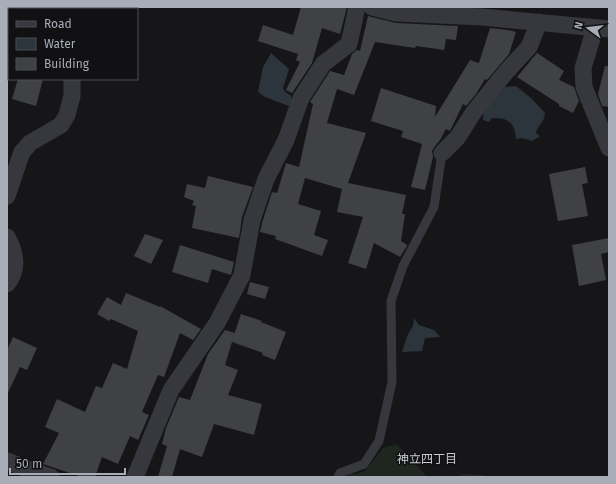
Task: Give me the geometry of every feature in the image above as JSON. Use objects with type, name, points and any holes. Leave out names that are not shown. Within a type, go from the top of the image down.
[{"type":"street","points":[[135,477],[171,390],[217,323],[242,275],[252,220],[266,179],[286,140],[301,98],[323,64],[348,44],[357,7]]},
{"type":"street","points":[[372,7],[396,14],[482,17],[602,28],[583,68],[584,87],[609,148]]},
{"type":"street","points":[[442,153],[458,137],[473,114],[506,72],[529,47],[539,22]]},
{"type":"street","points":[[7,196],[22,152],[30,143],[60,125],[67,116],[72,96],[72,80]]},
{"type":"street","points":[[7,237],[12,245],[16,258],[12,278],[7,284]]},
{"type":"street","points":[[7,461],[51,477]]},
{"type":"lane","points":[[338,477],[340,473],[364,464],[379,441],[392,382],[391,301],[403,266],[434,207],[442,153]]},
{"type":"shaded area","points":[[397,444],[427,477],[345,477],[351,474],[364,472],[383,448]]},
{"type":"shaded area","points":[[465,474],[485,475],[485,477],[452,477]]},
{"type":"water","points":[[271,53],[289,69],[283,88],[284,91],[291,96],[292,101],[289,106],[265,97],[258,92],[263,67]]},
{"type":"water","points":[[516,86],[532,99],[545,113],[536,133],[540,136],[532,141],[522,138],[516,139],[512,125],[506,120],[492,118],[489,122],[483,120],[484,110],[505,87]]},
{"type":"water","points":[[414,318],[419,325],[434,330],[440,337],[425,338],[422,351],[402,352],[408,334],[413,326]]},
{"type":"building","points":[[301,7],[347,7],[340,34],[322,28],[312,63],[292,93],[286,90],[300,62],[296,60],[298,54],[258,41],[263,25],[293,35]]},
{"type":"building","points":[[368,16],[396,23],[458,26],[456,40],[446,39],[444,50],[416,46],[415,48],[375,42],[354,95],[337,89],[327,123],[366,133],[348,183],[406,195],[402,214],[405,214],[401,241],[407,246],[400,257],[374,243],[366,269],[348,263],[363,217],[337,212],[342,189],[305,178],[298,204],[321,211],[314,235],[328,240],[322,256],[275,239],[276,236],[260,232],[272,192],[277,193],[286,163],[299,167],[313,104],[310,102],[330,71],[344,75],[352,54],[357,50],[360,51]]},
{"type":"building","points":[[490,28],[516,32],[509,54],[487,80],[485,79],[476,94],[466,106],[463,104],[450,131],[446,129],[435,146],[432,151],[433,157],[425,190],[411,187],[422,144],[401,137],[403,131],[371,121],[381,88],[436,106],[435,117],[470,60],[479,63]]},
{"type":"building","points":[[537,53],[564,71],[559,80],[574,87],[579,101],[573,113],[559,106],[559,104],[517,77]]},
{"type":"building","points":[[605,66],[609,66],[609,107],[602,106],[598,94]]},
{"type":"building","points":[[18,80],[43,80],[36,106],[12,99]]},
{"type":"building","points":[[585,167],[588,183],[582,184],[588,216],[558,221],[549,174]]},
{"type":"building","points":[[208,176],[253,187],[242,217],[239,238],[192,228],[196,206],[192,205],[194,201],[184,197],[187,184],[205,188]]},
{"type":"building","points":[[145,234],[163,240],[151,264],[134,256]]},
{"type":"building","points":[[609,238],[609,252],[601,254],[606,280],[579,286],[572,245]]},
{"type":"building","points":[[180,245],[234,262],[231,275],[212,269],[208,283],[172,272]]},
{"type":"building","points":[[250,282],[269,287],[265,299],[247,294]]},
{"type":"building","points":[[126,293],[160,306],[201,329],[193,340],[180,333],[164,377],[158,375],[142,412],[149,415],[138,440],[130,436],[118,464],[102,457],[95,477],[82,477],[43,464],[59,433],[45,427],[57,399],[85,412],[96,386],[102,388],[113,363],[127,369],[138,331],[111,319],[109,321],[97,314],[107,297],[121,305]]},
{"type":"building","points":[[241,314],[262,321],[261,322],[286,332],[275,360],[262,355],[263,353],[232,342],[225,365],[238,370],[228,395],[262,404],[254,435],[214,424],[202,457],[180,449],[172,477],[158,477],[167,446],[162,444],[166,428],[179,397],[190,400],[208,354],[225,330],[235,333]]},
{"type":"building","points":[[13,337],[37,348],[27,370],[20,367],[7,395],[7,350]]},
{"type":"district","name":"神立四丁目","points":[[427,459]]}]
